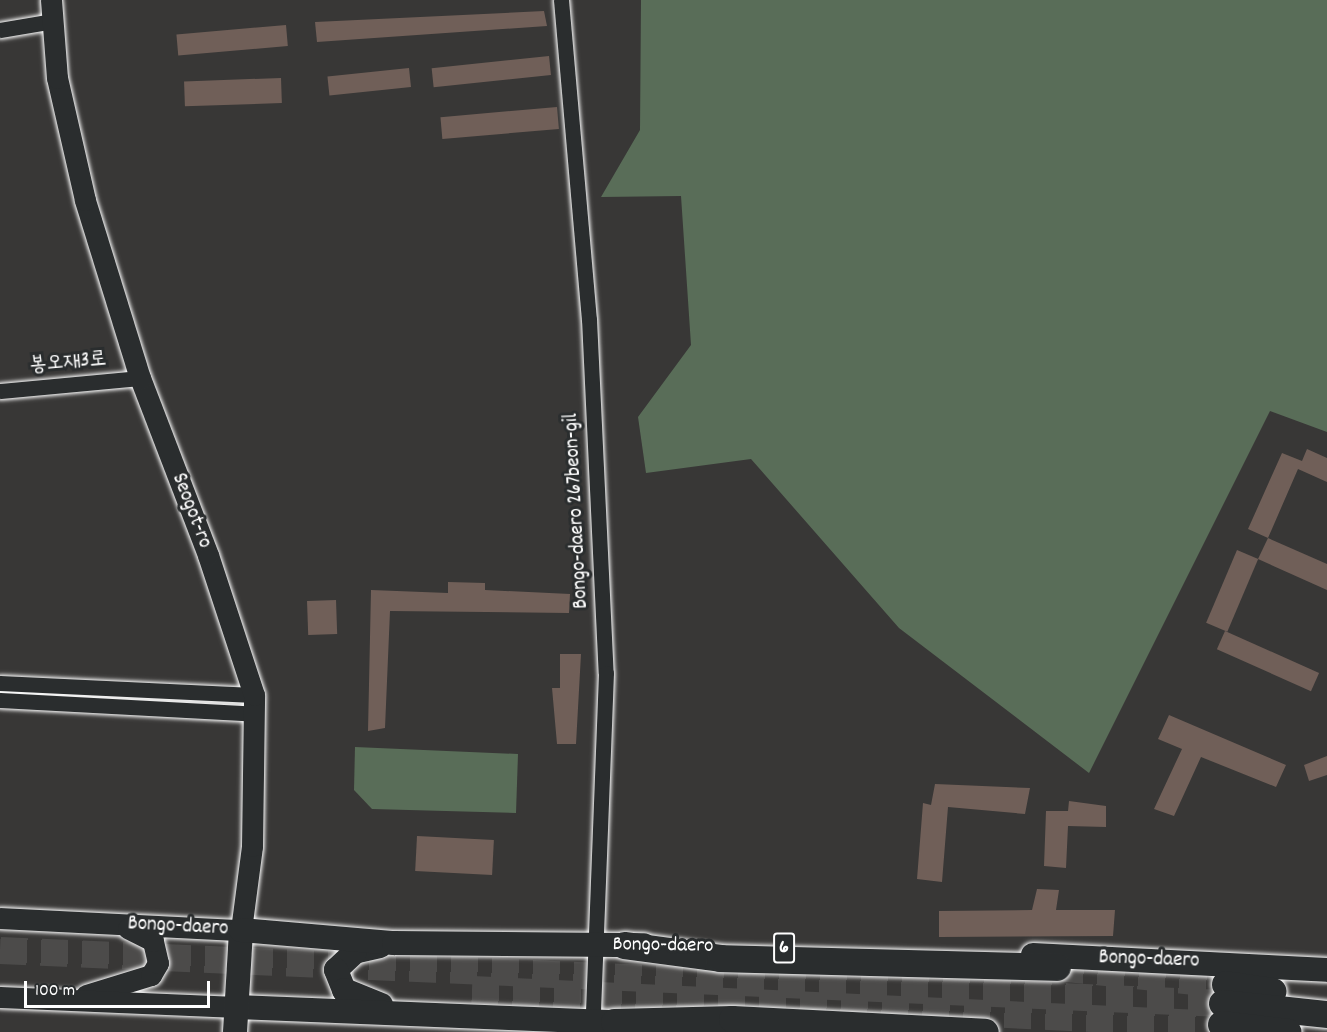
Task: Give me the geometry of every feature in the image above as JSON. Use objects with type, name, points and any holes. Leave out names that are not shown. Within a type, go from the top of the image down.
[{"type":"highway","points":[[624,945],[720,958],[1057,968]]},
{"type":"highway","points":[[1223,1003],[1327,999]]},
{"type":"highway","points":[[1223,1003],[1327,1014]]},
{"type":"highway","points":[[1223,1003],[1288,1032]]},
{"type":"highway","points":[[599,1025],[732,1019],[985,1032]]},
{"type":"main road","name":"Seogot-ro","points":[[51,0],[57,78],[85,200],[140,378],[208,555],[255,705],[252,846],[241,930],[236,1032]]},
{"type":"main road","name":"Bongo-daero","points":[[0,918],[241,930],[394,943],[903,950],[1327,970]]},
{"type":"main road","points":[[69,1000],[151,975],[158,963],[153,941],[116,924]]},
{"type":"main road","points":[[394,943],[342,959],[336,979],[359,997],[403,1012]]},
{"type":"main road","points":[[0,997],[403,1012],[753,1032]]},
{"type":"street","name":"Bongo-daero 267beon-gil","points":[[561,0],[589,319],[606,673],[594,945],[599,1025]]},
{"type":"street","points":[[0,30],[53,21]]},
{"type":"street","name":"봉오재3로","points":[[0,391],[140,378]]},
{"type":"street","points":[[0,683],[255,705]]},
{"type":"street","points":[[0,700],[255,705]]},
{"type":"green space","points":[[641,0],[1327,0],[1327,432],[1270,411],[1089,773],[899,628],[751,459],[646,473],[638,417],[691,345],[681,196],[601,197],[640,130]]},
{"type":"green space","points":[[355,747],[518,754],[516,813],[372,809],[354,790]]},
{"type":"building","points":[[544,11],[547,26],[317,42],[315,22]]},
{"type":"building","points":[[286,25],[288,46],[178,56],[176,35]]},
{"type":"building","points":[[549,56],[551,75],[434,87],[432,68]]},
{"type":"building","points":[[409,68],[411,87],[329,95],[327,77]]},
{"type":"building","points":[[281,78],[282,103],[185,106],[184,81]]},
{"type":"building","points":[[557,107],[559,129],[442,139],[440,117]]},
{"type":"building","points":[[1307,449],[1327,458],[1327,482],[1298,469],[1268,538],[1248,529],[1282,453],[1302,461]]},
{"type":"building","points":[[1268,538],[1327,564],[1327,590],[1258,559]]},
{"type":"building","points":[[1237,550],[1258,559],[1227,632],[1206,623]]},
{"type":"building","points":[[448,582],[485,583],[485,590],[570,594],[569,613],[390,611],[385,728],[368,731],[371,590],[448,593]]},
{"type":"building","points":[[336,600],[337,634],[308,635],[307,601]]},
{"type":"building","points":[[1225,631],[1319,673],[1311,691],[1217,649]]},
{"type":"building","points":[[560,654],[581,654],[576,744],[557,744],[552,688],[560,688]]},
{"type":"building","points":[[1169,715],[1286,765],[1276,787],[1201,757],[1174,816],[1154,809],[1182,749],[1158,739]]},
{"type":"building","points":[[1327,756],[1327,775],[1309,781],[1304,765]]},
{"type":"building","points":[[935,784],[1030,788],[1025,814],[948,807],[942,882],[917,879],[923,803],[931,805]]},
{"type":"building","points":[[1069,801],[1106,806],[1106,827],[1068,826],[1066,868],[1044,866],[1046,811],[1068,811]]},
{"type":"building","points":[[417,836],[494,840],[492,875],[415,871]]},
{"type":"building","points":[[1037,889],[1059,890],[1056,910],[1115,910],[1113,936],[939,937],[939,911],[1032,910]]},
{"type":"tunnel","points":[[0,950],[1222,1003]]},
{"type":"tunnel","points":[[1057,967],[1225,984]]},
{"type":"tunnel","points":[[472,989],[1221,1024]]}]
